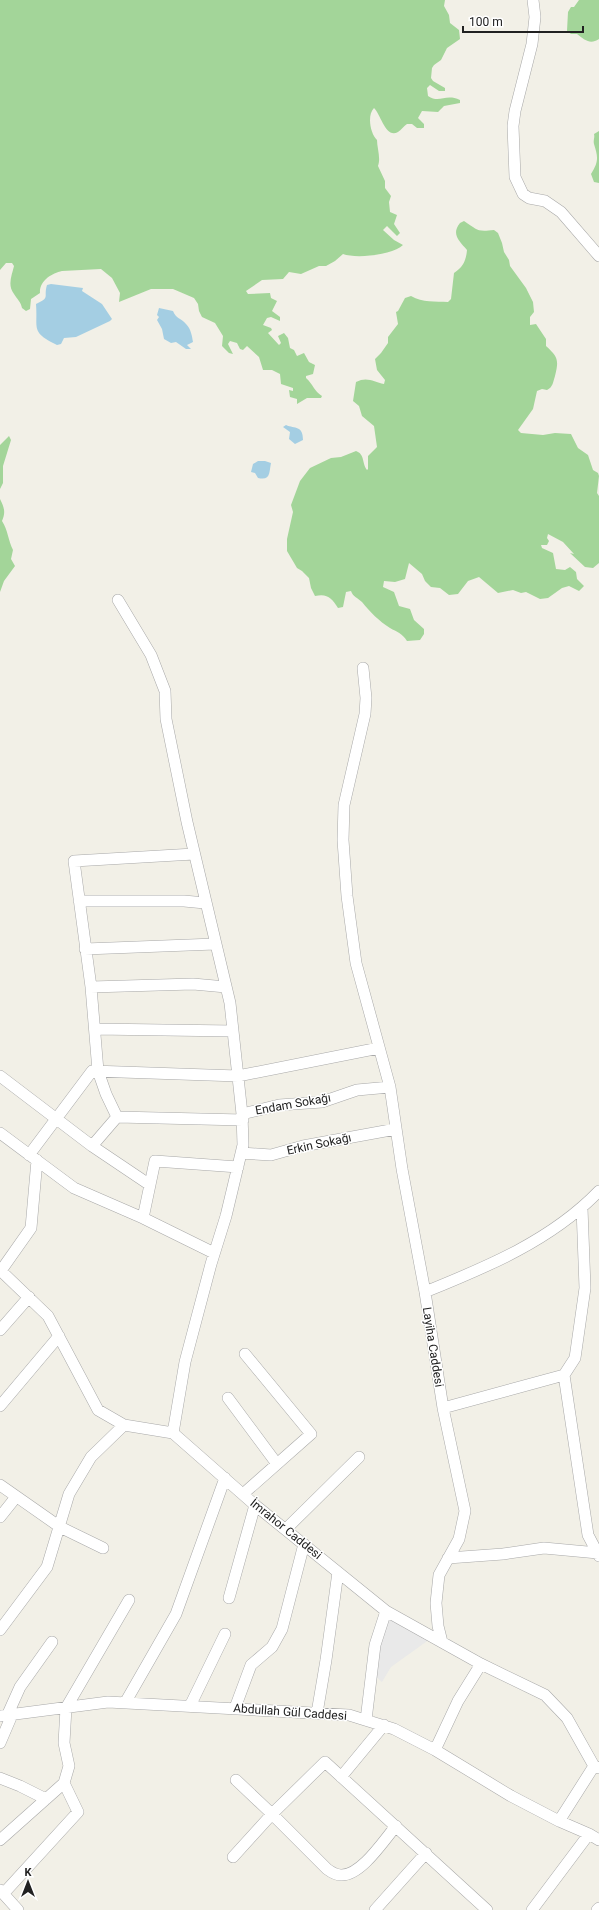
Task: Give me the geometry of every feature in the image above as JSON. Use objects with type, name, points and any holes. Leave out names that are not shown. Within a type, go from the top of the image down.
[{"type":"street","points":[[533,0],[535,17],[532,44],[515,111],[513,126],[515,177],[523,194],[529,198],[545,201],[561,212],[599,256]]},
{"type":"street","points":[[118,600],[151,655],[163,683],[166,719],[187,822],[205,903],[230,1003],[238,1076],[243,1117],[243,1145],[226,1216],[214,1253],[185,1362],[173,1433],[124,1425],[98,1410],[48,1316],[0,1271],[31,1228],[33,1157],[56,1117],[92,1071],[238,1076],[379,1048]]},
{"type":"street","name":"Layiha Caddesi","points":[[363,668],[366,698],[365,714],[344,805],[343,840],[356,963],[390,1087],[443,1408],[464,1511],[459,1539],[439,1575],[436,1603],[438,1626],[442,1642]]},
{"type":"street","points":[[92,1146],[117,1117],[106,1094],[98,1071],[91,987],[74,860],[194,854]]},
{"type":"street","points":[[79,901],[184,901],[205,903]]},
{"type":"street","points":[[85,949],[215,944]]},
{"type":"street","points":[[91,987],[193,984],[226,987]]},
{"type":"street","points":[[95,1029],[233,1031]]},
{"type":"street","points":[[0,1076],[56,1117],[92,1146],[150,1185]]},
{"type":"street","name":"Endam Sokağı","points":[[117,1117],[243,1117],[279,1105],[322,1102],[357,1090],[390,1087]]},
{"type":"street","name":"Erkin Sokağı","points":[[242,1153],[271,1154],[303,1146],[396,1129]]},
{"type":"street","points":[[0,1133],[74,1188],[143,1218],[214,1253]]},
{"type":"street","points":[[143,1218],[155,1161],[238,1167]]},
{"type":"street","points":[[425,1292],[478,1271],[529,1245],[582,1208],[599,1191]]},
{"type":"street","points":[[582,1208],[585,1288],[575,1358],[564,1375],[588,1535],[598,1555]]},
{"type":"street","points":[[0,1330],[29,1297]]},
{"type":"street","points":[[0,1406],[59,1336]]},
{"type":"street","points":[[243,1494],[311,1434],[246,1354]]},
{"type":"street","points":[[443,1408],[564,1375]]},
{"type":"street","points":[[228,1398],[277,1464]]},
{"type":"street","points":[[0,1630],[47,1567],[68,1494],[91,1457],[124,1425]]},
{"type":"street","name":"İmrahor Caddesi","points":[[173,1433],[255,1505],[386,1611],[481,1664],[545,1695],[567,1718],[597,1767]]},
{"type":"street","points":[[286,1529],[359,1457]]},
{"type":"street","points":[[125,1703],[176,1614],[225,1478]]},
{"type":"street","points":[[0,1485],[60,1526],[102,1548]]},
{"type":"street","points":[[0,1517],[16,1497]]},
{"type":"street","points":[[229,1598],[255,1505]]},
{"type":"street","points":[[235,1708],[251,1666],[272,1647],[282,1629],[304,1544]]},
{"type":"street","points":[[448,1558],[503,1554],[544,1548],[598,1555]]},
{"type":"street","points":[[317,1713],[338,1572]]},
{"type":"street","points":[[0,1840],[64,1783],[69,1766],[64,1743],[66,1708],[129,1600]]},
{"type":"street","points":[[366,1720],[375,1645],[386,1611]]},
{"type":"street","points":[[190,1706],[225,1634]]},
{"type":"street","points":[[0,1743],[6,1716],[20,1687],[52,1642]]},
{"type":"street","points":[[435,1750],[458,1701],[481,1664]]},
{"type":"street","name":"Abdullah Gül Caddesi","points":[[6,1716],[108,1702],[349,1715],[394,1728],[435,1750],[511,1796],[559,1821],[590,1834],[599,1840]]},
{"type":"street","points":[[341,1777],[384,1726]]},
{"type":"street","points":[[232,1857],[272,1814],[325,1762],[487,1910]]},
{"type":"street","points":[[559,1821],[597,1767]]},
{"type":"street","points":[[0,1778],[20,1786],[46,1800]]},
{"type":"street","points":[[236,1780],[327,1869],[343,1875],[354,1872],[366,1861],[396,1826]]},
{"type":"street","points":[[18,1910],[2,1891],[78,1812],[64,1783]]},
{"type":"street","points":[[532,1910],[590,1834]]},
{"type":"street","points":[[375,1910],[426,1853]]},
{"type":"green space","points":[[0,0],[445,0],[444,6],[449,15],[450,23],[459,30],[460,39],[447,48],[441,60],[432,68],[431,78],[433,81],[445,88],[445,91],[439,91],[430,85],[427,88],[428,96],[436,99],[455,98],[460,100],[460,103],[444,106],[438,112],[422,111],[418,118],[424,124],[424,128],[417,128],[412,124],[407,124],[398,132],[390,132],[374,108],[370,119],[371,129],[377,140],[379,156],[378,166],[385,181],[385,188],[391,196],[389,202],[390,212],[397,215],[394,224],[400,233],[397,236],[387,226],[383,230],[394,240],[403,245],[383,254],[356,256],[343,254],[326,266],[319,266],[301,274],[289,272],[283,279],[262,280],[246,291],[248,294],[270,293],[271,298],[277,301],[272,311],[280,317],[280,321],[271,317],[267,318],[263,325],[271,328],[272,330],[268,333],[279,345],[281,343],[278,336],[284,333],[288,338],[290,348],[294,350],[297,356],[304,353],[309,362],[315,365],[313,374],[306,376],[306,378],[322,396],[321,398],[307,398],[297,404],[297,399],[290,397],[289,390],[293,391],[293,388],[281,384],[280,374],[272,370],[263,370],[259,357],[247,346],[243,350],[240,349],[237,343],[230,341],[228,344],[233,354],[229,353],[222,346],[223,336],[215,323],[202,317],[198,304],[194,298],[173,289],[151,289],[119,302],[120,293],[112,278],[101,269],[62,271],[50,276],[44,281],[40,289],[40,293],[31,299],[30,309],[26,311],[22,308],[11,287],[14,266],[12,263],[6,263],[0,270]]},
{"type":"green space","points":[[579,0],[599,0],[599,39],[596,41],[590,42],[577,34],[571,34],[567,31],[568,12]]},
{"type":"green space","points":[[599,131],[599,183],[594,182],[591,174],[597,159],[594,134]]},
{"type":"green space","points":[[464,221],[478,230],[494,230],[498,233],[510,266],[526,288],[533,302],[534,312],[530,317],[530,325],[536,324],[546,339],[546,346],[555,356],[557,362],[552,386],[547,390],[542,389],[537,391],[533,409],[518,430],[521,433],[543,435],[555,433],[571,434],[578,448],[588,455],[593,470],[598,473],[599,476],[597,493],[599,496],[599,563],[593,568],[585,567],[570,553],[574,554],[563,542],[548,534],[547,538],[549,541],[547,545],[541,545],[542,548],[553,553],[556,569],[565,570],[570,567],[576,572],[577,579],[584,586],[579,591],[569,586],[562,588],[548,598],[540,599],[526,592],[521,593],[513,590],[498,593],[479,577],[468,581],[458,594],[449,595],[440,588],[431,587],[425,581],[422,574],[409,563],[405,579],[395,582],[384,581],[383,587],[394,592],[399,606],[410,609],[414,620],[424,629],[424,634],[420,640],[407,641],[401,634],[390,628],[371,613],[351,591],[346,592],[343,607],[338,608],[334,601],[329,597],[323,595],[315,596],[311,588],[309,578],[297,568],[287,551],[287,539],[293,512],[291,505],[300,481],[310,468],[331,458],[341,457],[356,451],[361,454],[365,468],[367,470],[368,469],[368,456],[377,447],[374,426],[362,416],[359,406],[353,401],[356,382],[367,379],[384,384],[385,380],[377,370],[375,359],[388,343],[388,337],[398,324],[396,312],[405,298],[411,296],[425,301],[448,302],[451,299],[454,273],[462,266],[467,254],[467,250],[456,234],[457,227]]},
{"type":"green space","points":[[9,436],[11,440],[3,466],[3,483],[0,489],[0,445]]},
{"type":"green space","points":[[0,499],[4,510],[2,521],[6,528],[13,550],[11,559],[15,566],[4,581],[0,592]]},
{"type":"shaded area","points":[[388,1618],[430,1639],[391,1667],[382,1682],[374,1675],[377,1644]]},
{"type":"water","points":[[51,284],[83,288],[82,291],[102,304],[112,319],[76,337],[64,338],[61,344],[57,345],[48,341],[39,333],[37,329],[36,304],[46,297],[47,285]]},
{"type":"water","points":[[159,308],[173,311],[176,316],[188,326],[193,342],[187,345],[191,349],[186,349],[176,342],[171,343],[164,339],[162,329],[157,320],[159,317],[157,315]]},
{"type":"water","points":[[286,425],[298,428],[302,432],[303,440],[295,444],[289,439],[290,432],[283,427]]},
{"type":"water","points":[[258,461],[271,463],[269,475],[262,479],[258,478],[255,473],[251,472],[253,464]]}]
